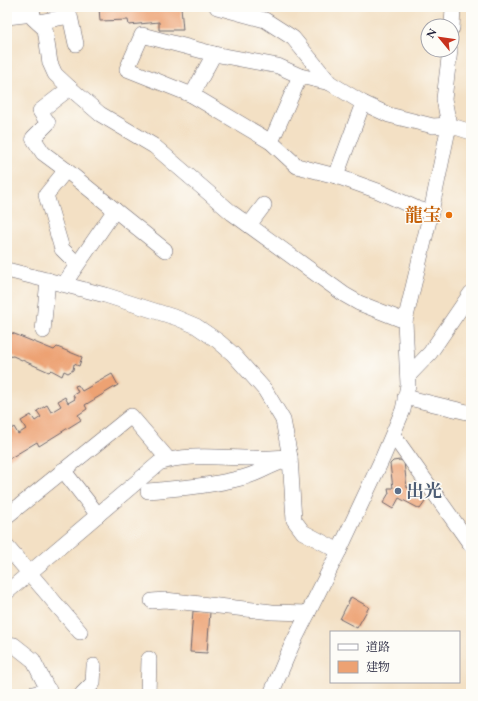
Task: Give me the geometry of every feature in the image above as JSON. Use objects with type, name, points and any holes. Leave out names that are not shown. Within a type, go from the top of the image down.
[{"type":"street","points":[[217,7],[265,20],[293,38],[330,83],[363,104],[389,115],[433,126],[449,125],[471,132]]},
{"type":"street","points":[[452,18],[453,7]]},
{"type":"street","points":[[8,17],[34,15],[70,16],[76,44]]},
{"type":"street","points":[[34,15],[45,29],[50,63],[55,74],[100,114],[154,146],[232,213],[345,295],[359,303],[405,321]]},
{"type":"street","points":[[330,83],[300,76],[278,66],[214,54],[142,35],[127,69],[192,95],[271,142],[297,166],[336,176],[378,191],[418,209],[431,212]]},
{"type":"street","points":[[192,95],[214,54]]},
{"type":"street","points":[[271,694],[291,646],[339,551],[393,435],[402,410],[408,385],[405,321],[431,212],[449,125],[444,99],[449,58]]},
{"type":"street","points":[[271,142],[300,76]]},
{"type":"street","points":[[70,88],[40,111],[48,123],[33,138],[43,153],[165,250]]},
{"type":"street","points":[[336,176],[363,104]]},
{"type":"street","points":[[66,170],[46,195],[62,249],[77,264]]},
{"type":"street","points":[[249,225],[264,206]]},
{"type":"street","points":[[64,284],[115,210]]},
{"type":"street","points":[[7,270],[105,295],[177,318],[196,326],[214,338],[233,354],[264,390],[283,420],[290,458],[294,520],[303,532],[339,551]]},
{"type":"street","points":[[43,331],[48,280]]},
{"type":"street","points":[[408,376],[430,353],[471,293]]},
{"type":"street","points":[[405,397],[471,413]]},
{"type":"street","points":[[7,516],[130,416],[168,460]]},
{"type":"street","points":[[393,435],[471,545]]},
{"type":"street","points":[[7,592],[159,463],[184,457],[290,458]]},
{"type":"street","points":[[148,491],[201,486],[243,478],[290,458]]},
{"type":"street","points":[[63,470],[98,515]]},
{"type":"street","points":[[7,547],[80,632]]},
{"type":"street","points":[[152,600],[165,600],[272,612],[308,613]]},
{"type":"street","points":[[7,644],[14,645],[34,660],[50,692],[33,694]]},
{"type":"street","points":[[148,694],[149,659]]},
{"type":"street","points":[[82,694],[93,683],[94,666]]},
{"type":"building","points":[[99,7],[181,7],[183,30],[159,30],[159,22],[129,25],[128,20],[100,21]]},
{"type":"building","points":[[7,331],[54,350],[57,347],[82,357],[79,366],[74,364],[73,370],[68,373],[64,371],[62,376],[51,370],[49,372],[13,356],[7,357]]},
{"type":"building","points":[[112,374],[118,385],[85,405],[87,409],[78,415],[81,420],[39,446],[37,442],[7,460],[7,441],[9,440],[7,432],[14,427],[18,434],[26,429],[21,421],[31,415],[35,421],[41,417],[37,411],[47,405],[51,412],[61,406],[58,401],[65,397],[68,403],[75,399],[73,395],[78,392],[75,386],[78,385],[82,391]]},
{"type":"building","points":[[400,460],[404,462],[407,488],[410,487],[411,498],[417,499],[422,495],[425,502],[420,509],[399,498],[393,509],[383,503],[389,493],[388,488],[393,488],[390,464],[393,461]]},
{"type":"building","points":[[351,597],[369,607],[357,628],[340,619]]},
{"type":"building","points":[[193,611],[210,612],[207,653],[190,652]]},
{"type":"place","name":"龍宝","points":[[449,215]]},
{"type":"place","name":"出光","points":[[398,491]]}]
